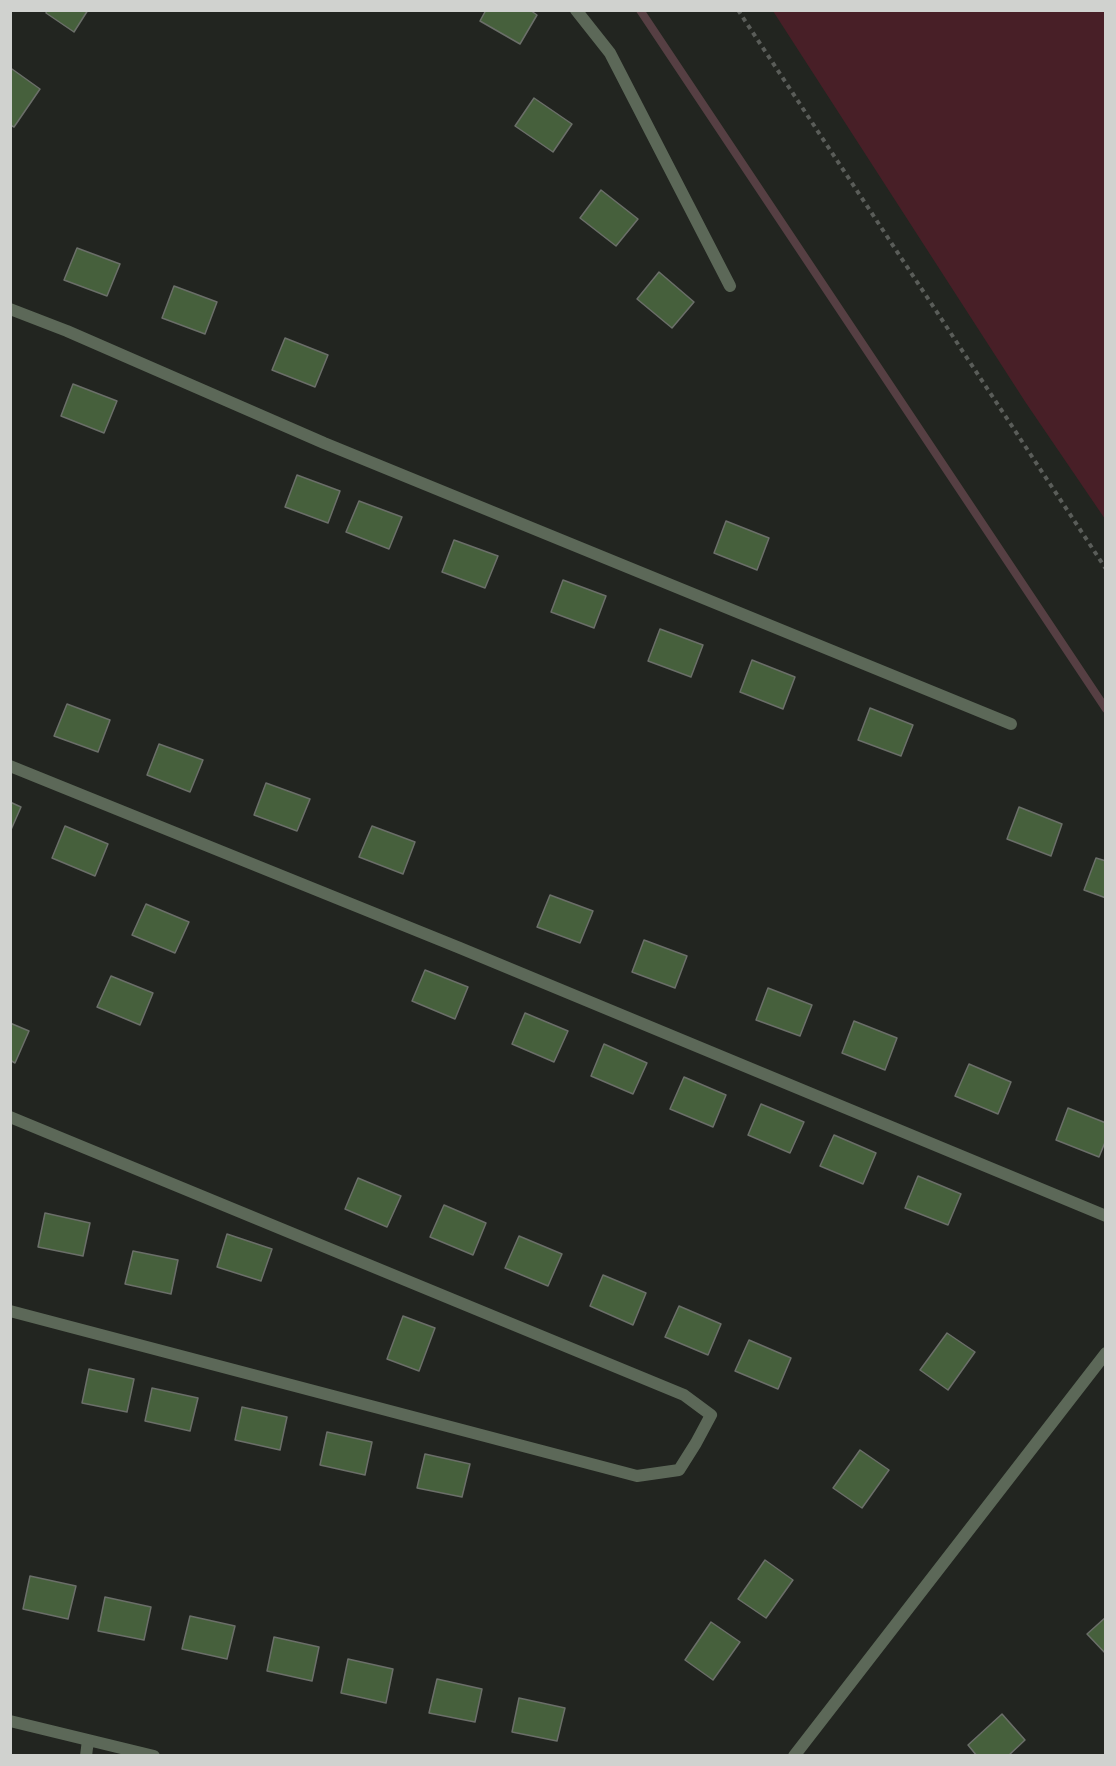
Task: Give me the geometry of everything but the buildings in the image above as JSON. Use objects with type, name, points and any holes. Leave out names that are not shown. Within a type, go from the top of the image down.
[{"type":"street","points":[[576,10],[610,53],[730,286]]},
{"type":"street","points":[[10,309],[67,331],[335,448],[1011,724]]},
{"type":"street","points":[[10,766],[460,948],[1106,1216]]},
{"type":"street","points":[[10,1117],[684,1395],[711,1415],[679,1470],[637,1476],[10,1311]]},
{"type":"street","points":[[794,1755],[1106,1353]]},
{"type":"street","points":[[10,1720],[154,1755]]},
{"type":"street","points":[[86,1755],[88,1740]]},
{"type":"path","points":[[738,10],[1106,569]]},
{"type":"shaded area","points":[[773,11],[1105,11],[1105,519],[1026,403]]},
{"type":"waterway","points":[[640,10],[1106,709]]}]
